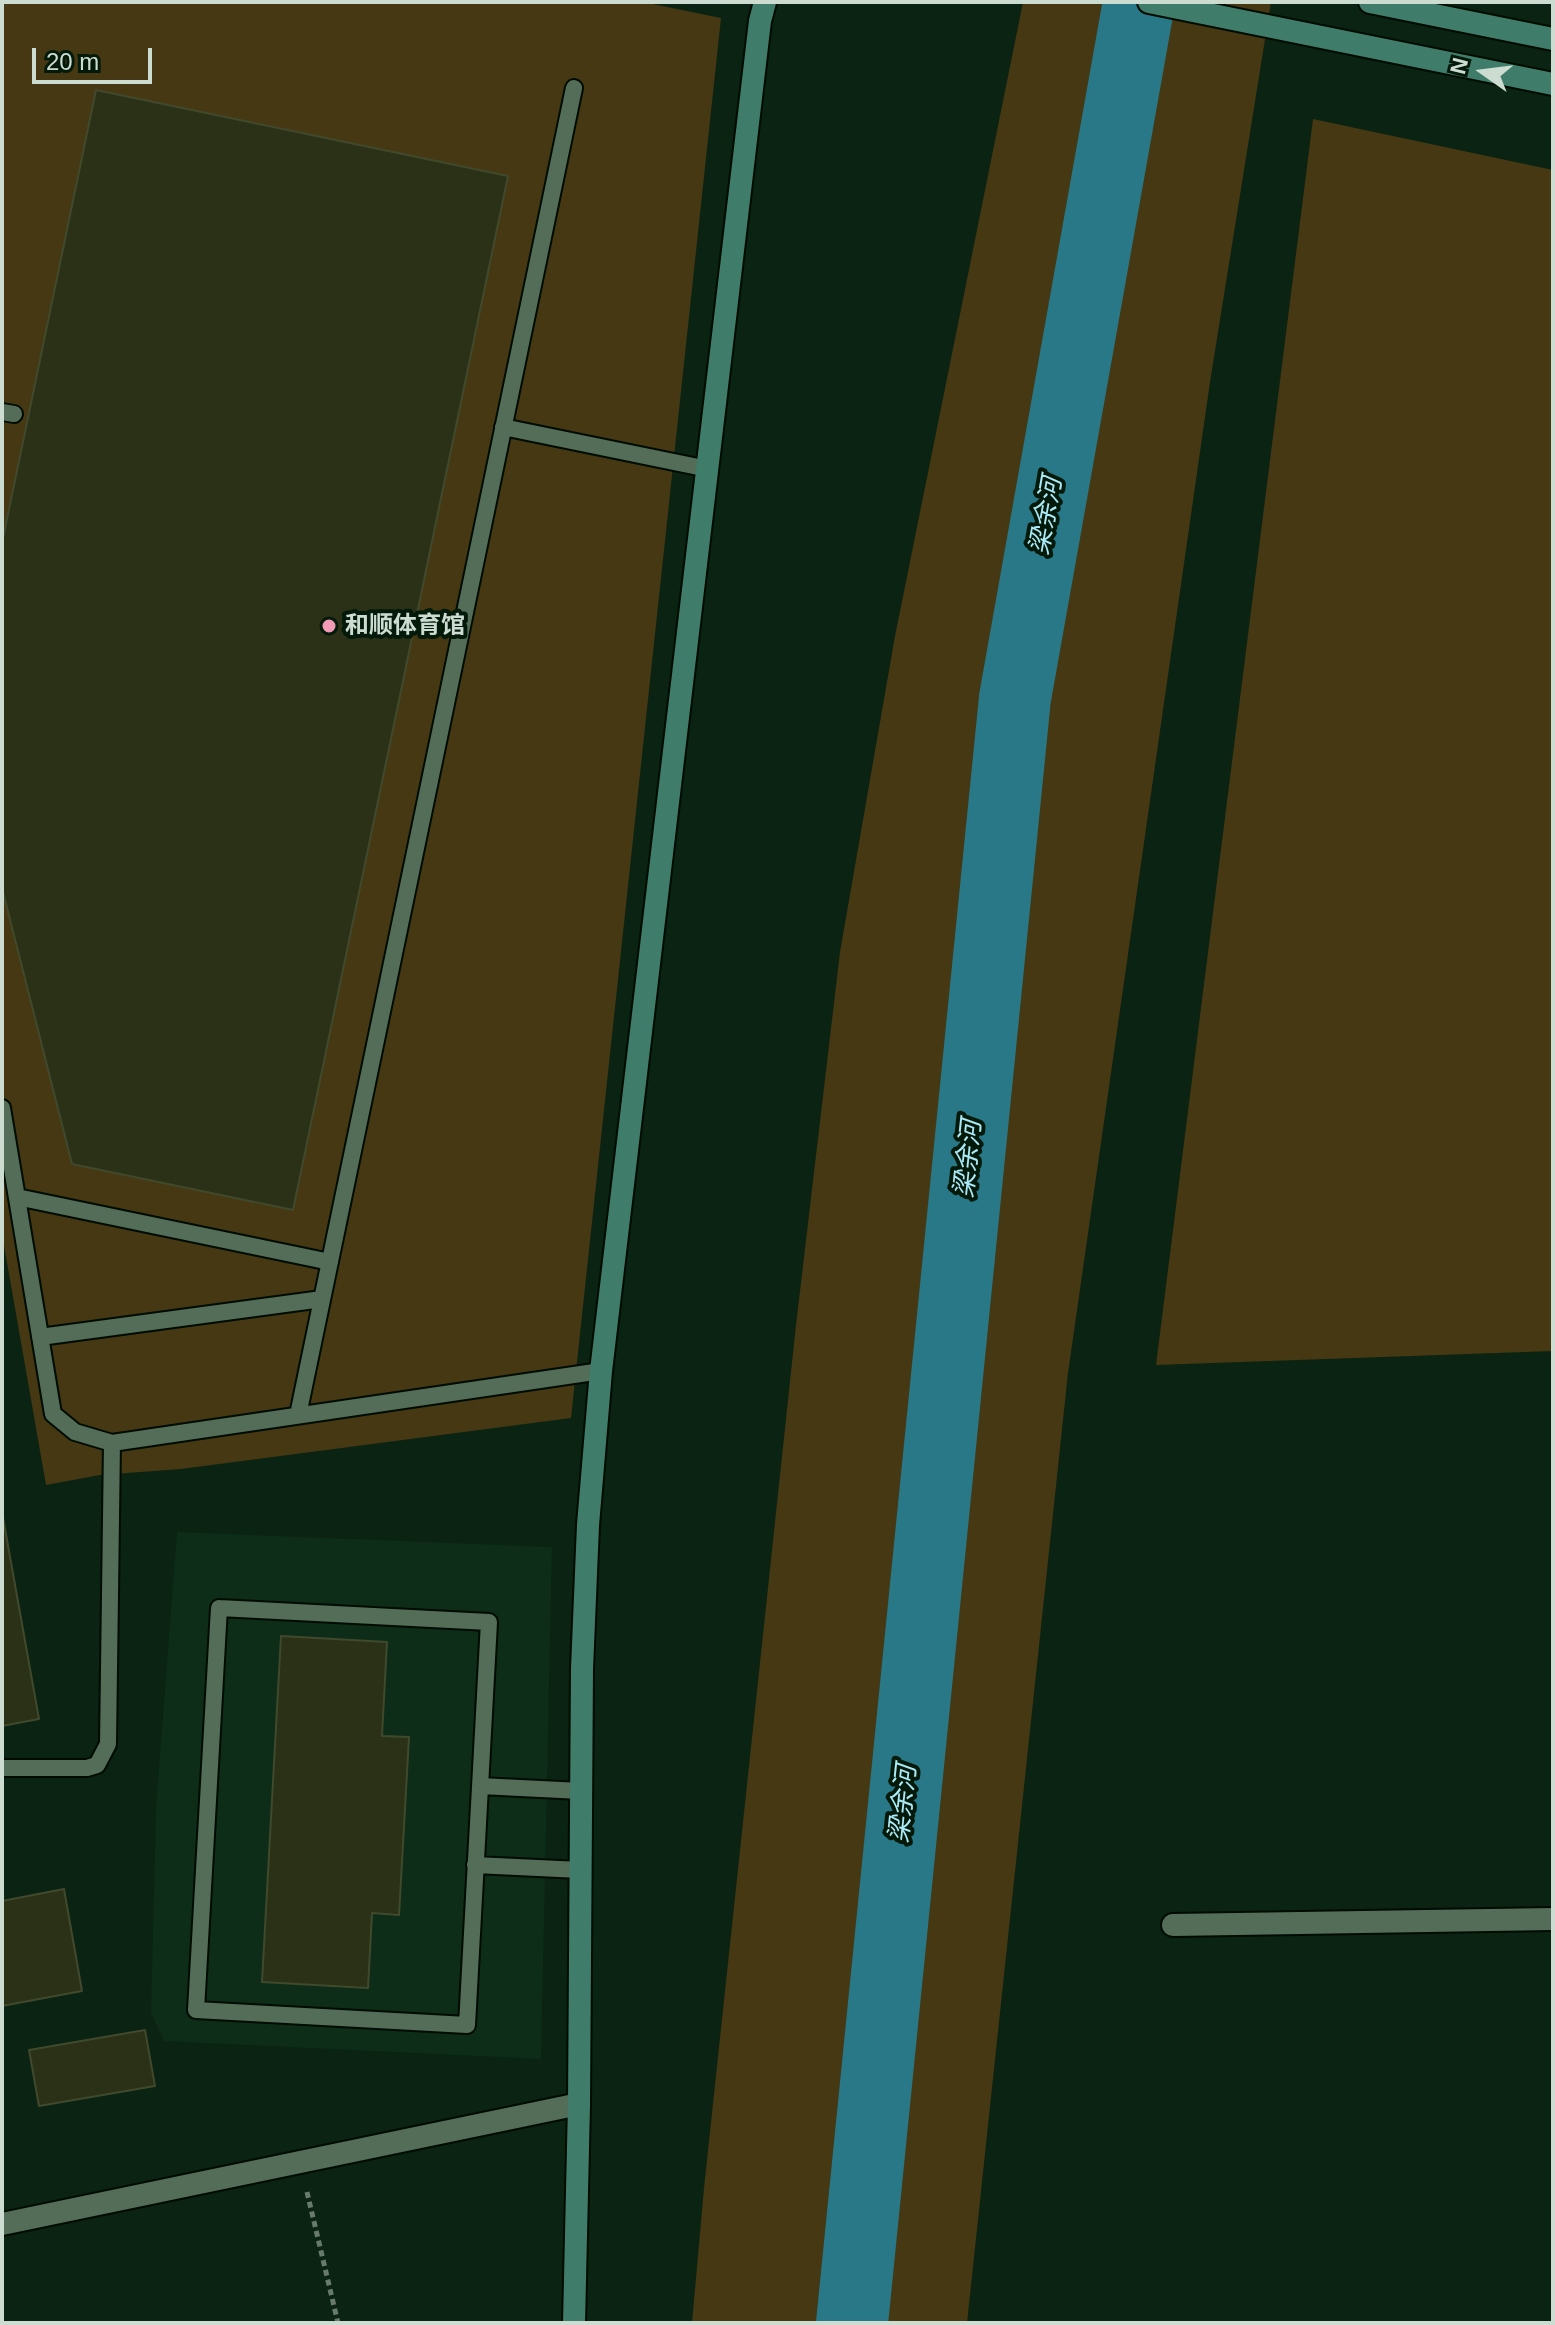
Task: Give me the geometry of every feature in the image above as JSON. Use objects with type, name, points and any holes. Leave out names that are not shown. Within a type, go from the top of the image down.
[{"type":"main road","points":[[574,2323],[582,1669],[588,1525],[601,1371],[760,21],[765,2]]},
{"type":"main road","points":[[1149,2],[1553,84]]},
{"type":"main road","points":[[1370,2],[1553,39]]},
{"type":"street","points":[[1173,1925],[1553,1919]]},
{"type":"street","points":[[2,2224],[579,2104]]},
{"type":"lane","points":[[298,1415],[574,88]]},
{"type":"lane","points":[[503,427],[708,469]]},
{"type":"lane","points":[[2,1108],[53,1414],[75,1432],[112,1443],[601,1371]]},
{"type":"lane","points":[[17,1197],[330,1262]]},
{"type":"lane","points":[[40,1337],[322,1299]]},
{"type":"lane","points":[[2,1768],[87,1768],[97,1765],[108,1744],[112,1443]]},
{"type":"lane","points":[[219,1608],[489,1622],[475,1865],[467,2025],[196,2010],[219,1608]]},
{"type":"lane","points":[[480,1786],[581,1791]]},
{"type":"lane","points":[[475,1865],[580,1870]]},
{"type":"path","points":[[300,2162],[338,2323]]},
{"type":"shaded area","name":"和顺体育馆","points":[[2,2],[643,2],[721,18],[571,1418],[181,1469],[100,1475],[46,1485],[2,1234]]},
{"type":"shaded area","points":[[1023,2],[1271,2],[1210,382],[1068,1373],[967,2323],[692,2323],[796,1325],[840,952],[895,636]]},
{"type":"shaded area","points":[[1313,119],[1553,170],[1553,1351],[1156,1365]]},
{"type":"shaded area","points":[[177,1532],[552,1547],[541,2059],[164,2041],[151,2013],[156,1808]]},
{"type":"building","points":[[96,90],[508,176],[293,1210],[72,1164],[2,888],[2,543]]},
{"type":"building","points":[[2,1512],[39,1719],[2,1726]]},
{"type":"building","points":[[281,1636],[387,1642],[382,1736],[409,1737],[399,1915],[372,1913],[368,1988],[262,1982]]},
{"type":"building","points":[[64,1889],[82,1991],[2,2006],[2,1901]]},
{"type":"building","points":[[145,2030],[155,2086],[39,2106],[29,2050]]},
{"type":"waterway","name":"梁余河","points":[[852,2323],[1015,698],[1139,2]]},
{"type":"place","name":"和顺体育馆","points":[[329,626]]}]
